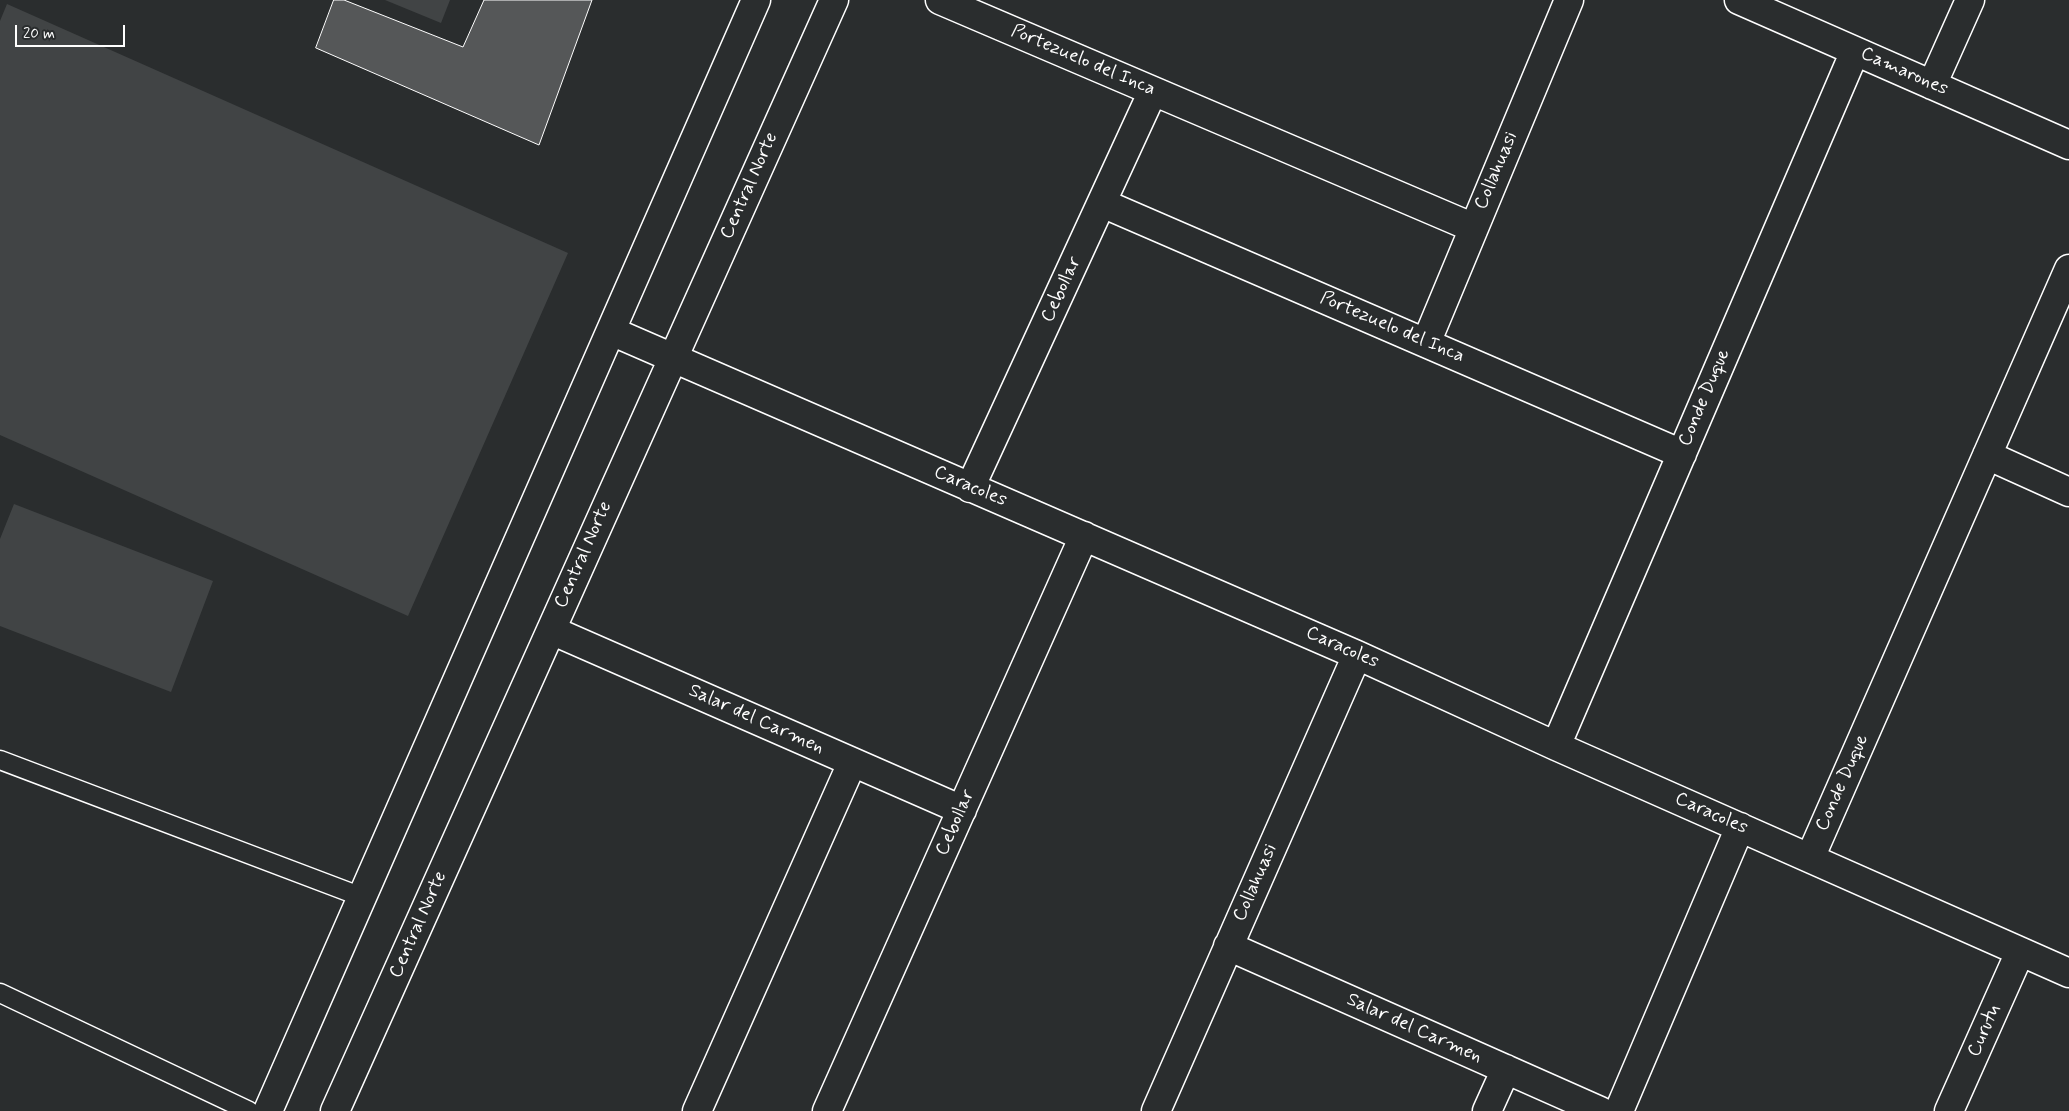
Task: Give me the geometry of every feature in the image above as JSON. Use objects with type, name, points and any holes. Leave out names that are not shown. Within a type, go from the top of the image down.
[{"type":"street","points":[[268,1111],[756,0]]},
{"type":"street","name":"Central Norte","points":[[335,1111],[834,0]]},
{"type":"street","name":"Portezuelo del Inca","points":[[940,0],[1474,228]]},
{"type":"street","name":"Collahuasi","points":[[1426,343],[1569,0]]},
{"type":"street","name":"Camarones","points":[[1739,0],[2069,145]]},
{"type":"street","points":[[1932,85],[1970,0]]},
{"type":"street","name":"Conde Duque","points":[[1556,746],[1855,51]]},
{"type":"street","name":"Cebollar","points":[[970,488],[1153,91]]},
{"type":"street","name":"Portezuelo del Inca","points":[[1102,203],[1682,454]]},
{"type":"street","name":"Conde Duque","points":[[1810,858],[2069,269]]},
{"type":"street","name":"Caracoles","points":[[611,331],[1356,655],[1556,746],[2069,973]]},
{"type":"street","points":[[1987,455],[2069,492]]},
{"type":"street","name":"Cebollar","points":[[827,1111],[1084,536]]},
{"type":"street","name":"Salar del Carmen","points":[[551,630],[962,810]]},
{"type":"street","name":"Collahuasi","points":[[1156,1111],[1356,655]]},
{"type":"street","points":[[697,1111],[852,763]]},
{"type":"street","points":[[1619,1111],[1740,827]]},
{"type":"street","name":"Salar del Carmen","points":[[1228,946],[1600,1111]]},
{"type":"street","name":"Curutu","points":[[1949,1111],[2020,952]]},
{"type":"street","points":[[1487,1111],[1506,1069]]},
{"type":"lane","points":[[0,760],[362,898]]},
{"type":"lane","points":[[0,993],[249,1111]]},
{"type":"shaded area","points":[[385,0],[450,0],[441,23]]},
{"type":"shaded area","points":[[7,4],[568,253],[408,616],[0,435],[0,21]]},
{"type":"shaded area","points":[[14,504],[213,581],[171,692],[0,626],[0,539]]},
{"type":"building","points":[[334,0],[344,0],[463,47],[484,0],[592,0],[539,145],[316,48]]}]
